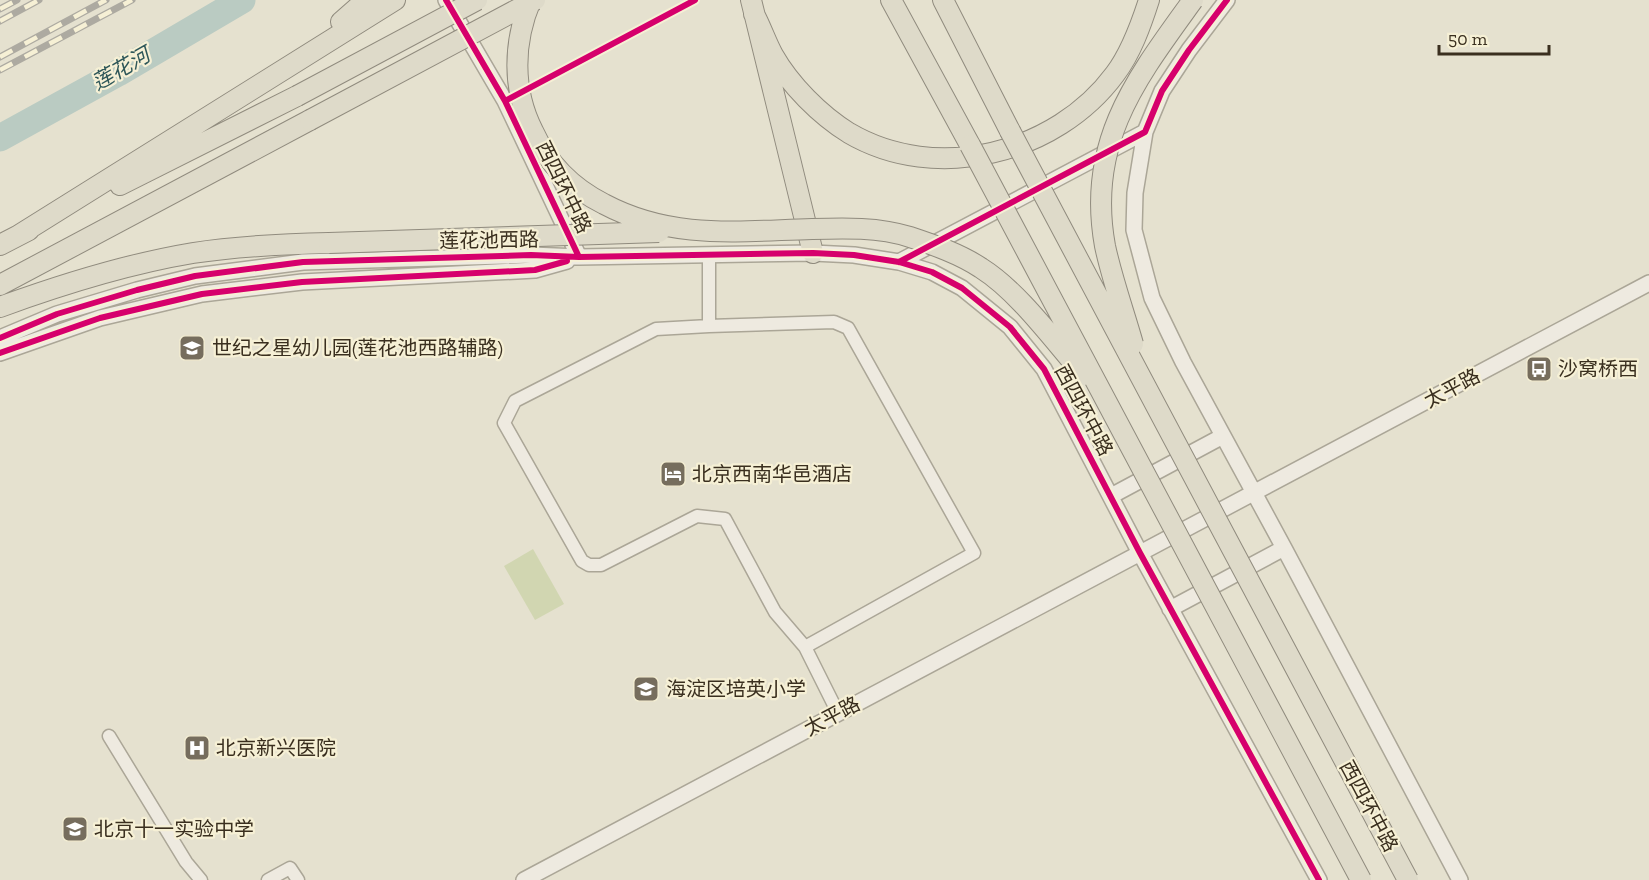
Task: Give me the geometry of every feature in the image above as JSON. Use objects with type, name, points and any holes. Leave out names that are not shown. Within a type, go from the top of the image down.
[{"type":"highway","points":[[306,54],[366,0]]},
{"type":"highway","points":[[19,235],[395,0]]},
{"type":"highway","points":[[0,245],[297,96],[477,0]]},
{"type":"highway","points":[[531,0],[520,31],[517,63],[519,92],[528,123],[541,148],[561,174],[588,196],[616,211],[649,224],[687,231]]},
{"type":"highway","points":[[0,285],[535,0]]},
{"type":"highway","name":"西四环中路","points":[[891,0],[1108,402],[1361,880]]},
{"type":"highway","name":"西四环中路","points":[[943,0],[1010,131],[1408,880]]},
{"type":"highway","points":[[1143,381],[1105,246],[1101,192],[1107,149],[1126,100],[1151,59],[1193,0]]},
{"type":"highway","points":[[753,7],[774,56],[793,83],[819,110],[849,133],[886,149],[926,158],[962,159],[997,152],[1033,139],[1064,121],[1092,100],[1115,74],[1133,43],[1148,3]]},
{"type":"highway","points":[[753,7],[813,253]]},
{"type":"highway","points":[[0,307],[121,268],[193,253],[275,244],[687,231],[869,229],[908,236],[981,268],[1010,291],[1108,402]]},
{"type":"street","name":"西四环中路","points":[[446,0],[505,101],[579,257],[813,253],[854,255],[899,262],[932,272],[962,288],[1010,327],[1044,369],[1170,609],[1319,880]]},
{"type":"street","points":[[1227,0],[1188,50],[1168,83],[1145,132],[1135,193],[1134,230],[1152,298],[1183,362],[1460,880]]},
{"type":"street","points":[[899,262],[1145,132]]},
{"type":"street","points":[[709,254],[707,286],[709,326]]},
{"type":"street","name":"莲花池西路","points":[[0,338],[57,314],[137,290],[195,276],[303,262],[531,255],[579,257]]},
{"type":"street","name":"莲花池西路","points":[[0,353],[100,318],[202,294],[302,282],[535,270],[579,257]]},
{"type":"street","name":"太平路","points":[[524,880],[1649,283]]},
{"type":"street","points":[[805,647],[974,553],[848,328],[834,322],[656,329],[515,401],[504,423],[582,561],[589,565],[601,565],[697,516],[724,519],[775,612],[805,647],[838,713]]},
{"type":"street","points":[[1111,496],[1223,436]]},
{"type":"street","points":[[1170,609],[1284,548]]},
{"type":"street","points":[[109,736],[186,862],[201,880]]},
{"type":"street","points":[[268,880],[290,868],[298,880]]},
{"type":"green space","points":[[533,549],[564,604],[535,620],[504,566]]},
{"type":"waterway","name":"莲花河","points":[[0,138],[118,73],[242,0]]},
{"type":"railway","points":[[0,9],[17,0]]},
{"type":"railway","points":[[0,21],[39,0]]},
{"type":"railway","points":[[0,57],[106,0]]},
{"type":"railway","points":[[0,70],[132,0]]},
{"type":"cycle path","points":[[446,0],[505,101],[579,257]]},
{"type":"cycle path","points":[[505,101],[695,0]]},
{"type":"cycle path","points":[[899,262],[1145,132],[1162,91],[1189,50],[1227,0]]},
{"type":"cycle path","points":[[0,338],[57,314],[137,290],[195,276],[303,262],[531,255],[579,257],[813,253],[854,255],[899,262],[932,272],[962,288],[1010,327],[1044,369],[1140,553],[1319,880]]},
{"type":"cycle path","points":[[0,353],[100,318],[202,294],[302,282],[535,270],[567,261]]},
{"type":"place","name":"世纪之星幼儿园(莲花池西路辅路)","points":[[192,348]]},
{"type":"place","name":"沙窝桥西","points":[[1539,369]]},
{"type":"place","name":"北京西南华邑酒店","points":[[673,474]]},
{"type":"place","name":"海淀区培英小学","points":[[646,689]]},
{"type":"place","name":"北京新兴医院","points":[[197,748]]},
{"type":"place","name":"北京十一实验中学","points":[[75,829]]}]
